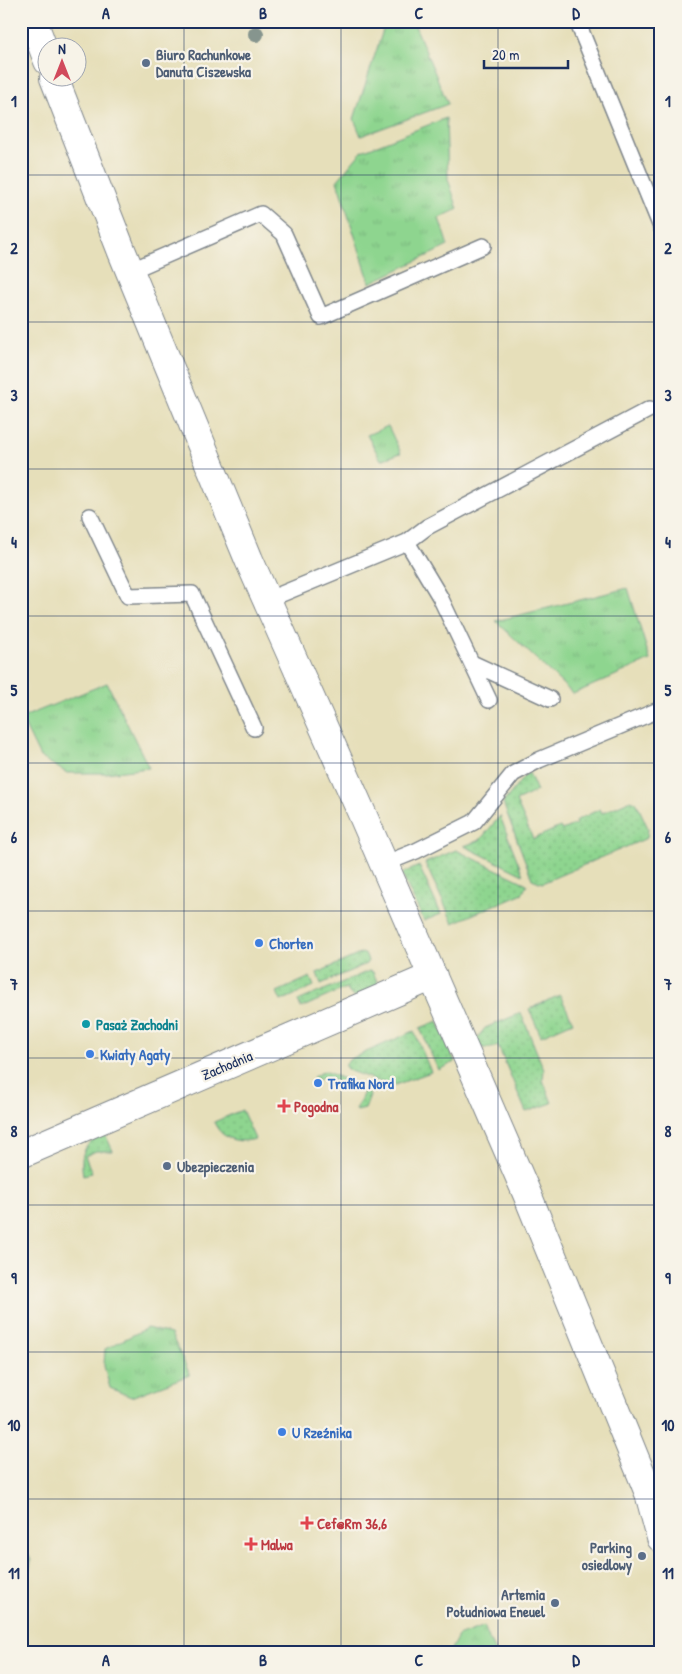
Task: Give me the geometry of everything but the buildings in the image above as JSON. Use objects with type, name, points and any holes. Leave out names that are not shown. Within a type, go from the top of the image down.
[{"type":"street","points":[[33,21],[39,38]]},
{"type":"street","points":[[58,88],[103,207],[267,600],[433,976],[655,1491],[661,1538]]},
{"type":"street","name":"Zachodnia","points":[[21,1154],[433,976]]},
{"type":"lane","points":[[577,21],[661,227]]},
{"type":"lane","points":[[130,271],[262,214],[284,234],[321,317],[482,246]]},
{"type":"lane","points":[[267,600],[407,542],[427,527],[650,409]]},
{"type":"lane","points":[[90,516],[128,596],[192,594],[254,728]]},
{"type":"lane","points":[[407,542],[440,597],[489,700]]},
{"type":"lane","points":[[472,663],[550,699]]},
{"type":"lane","points":[[384,864],[416,851],[474,822],[513,774],[539,760],[661,709]]},
{"type":"green space","points":[[402,21],[413,21],[448,104],[361,136],[354,119],[383,30]]},
{"type":"green space","points":[[446,118],[448,179],[458,209],[439,218],[448,246],[370,283],[337,181],[362,151]]},
{"type":"green space","points":[[388,426],[401,453],[381,460],[367,435]]},
{"type":"green space","points":[[628,588],[650,660],[573,694],[496,621]]},
{"type":"green space","points":[[107,683],[149,768],[106,773],[67,773],[40,757],[21,718]]},
{"type":"green space","points":[[529,773],[537,791],[516,801],[533,839],[560,827],[562,830],[576,824],[575,821],[600,809],[602,813],[631,800],[636,802],[648,828],[647,838],[542,883],[532,879],[503,803],[526,774]]},
{"type":"green space","points":[[500,816],[523,875],[464,846],[480,840]]},
{"type":"green space","points":[[456,850],[527,884],[523,893],[453,923],[425,863]]},
{"type":"green space","points":[[419,866],[441,914],[424,921],[402,875]]},
{"type":"green space","points":[[362,953],[366,955],[368,961],[366,964],[321,984],[317,973]]},
{"type":"green space","points":[[369,971],[373,972],[379,986],[355,997],[346,988],[301,1008],[298,1001]]},
{"type":"green space","points":[[310,977],[314,986],[281,1001],[277,992]]},
{"type":"green space","points":[[560,995],[573,1022],[541,1036],[529,1009]]},
{"type":"green space","points":[[521,1013],[544,1070],[543,1080],[552,1103],[526,1112],[498,1046],[487,1048],[476,1044],[476,1040],[485,1028]]},
{"type":"green space","points":[[438,1021],[455,1062],[438,1070],[420,1028]]},
{"type":"green space","points":[[414,1031],[431,1072],[392,1086],[346,1068],[346,1064],[350,1059]]},
{"type":"green space","points":[[324,1071],[366,1088],[370,1096],[365,1109],[357,1111],[356,1109],[364,1092],[326,1077],[315,1081],[313,1077]]},
{"type":"green space","points":[[242,1110],[255,1139],[242,1141],[231,1139],[221,1133],[214,1122]]},
{"type":"green space","points":[[105,1134],[113,1151],[96,1151],[85,1156],[92,1173],[83,1175],[82,1160],[85,1149],[98,1137]]},
{"type":"green space","points":[[147,1328],[171,1334],[190,1375],[131,1397],[110,1388],[104,1366],[105,1349]]},
{"type":"green space","points":[[21,1534],[31,1561],[21,1615]]},
{"type":"green space","points":[[484,1626],[495,1653],[449,1653],[458,1636]]},
{"type":"place","name":"Biuro Rachunkowe Danuta Ciszewska","points":[[146,63]]},
{"type":"place","name":"Chorten","points":[[259,943]]},
{"type":"place","name":"Pasaż Zachodni","points":[[86,1024]]},
{"type":"place","name":"Kwiaty Agaty","points":[[90,1054]]},
{"type":"place","name":"Trafika Nord","points":[[318,1083]]},
{"type":"place","name":"Pogodna","points":[[284,1106]]},
{"type":"place","name":"Ubezpieczenia","points":[[167,1166]]},
{"type":"place","name":"U Rzeźnika","points":[[282,1432]]},
{"type":"place","name":"Cef@Rm 36,6","points":[[307,1523]]},
{"type":"place","name":"Malwa","points":[[251,1544]]},
{"type":"place","name":"Parking osiedlowy","points":[[642,1556]]},
{"type":"place","name":"Artemia Południowa Eneuel","points":[[555,1603]]}]
